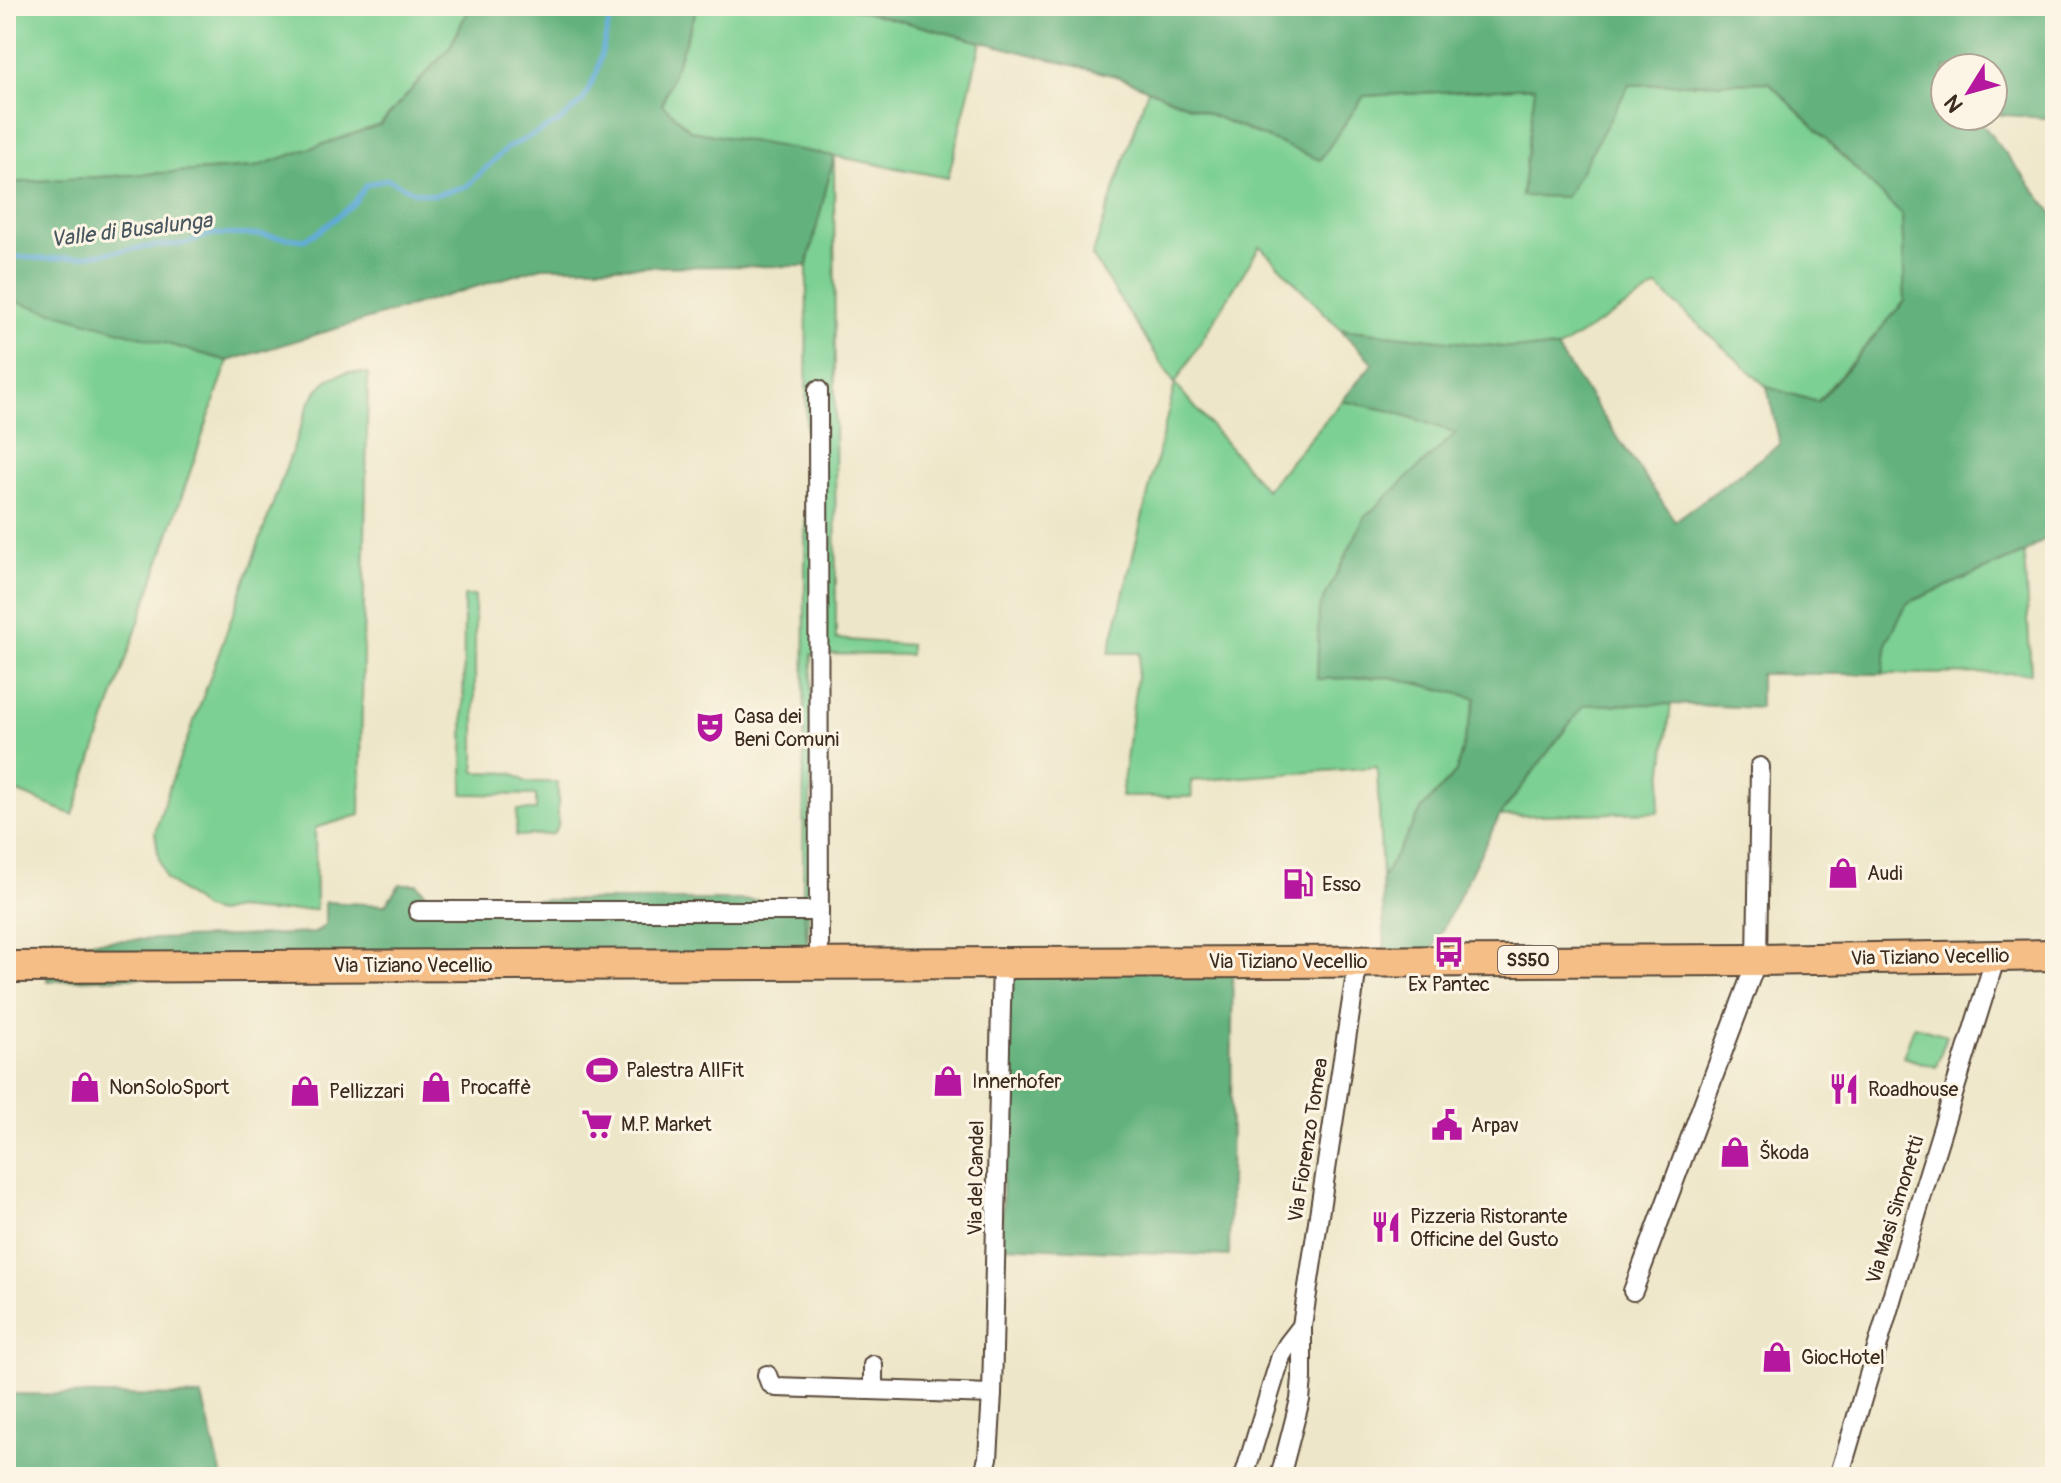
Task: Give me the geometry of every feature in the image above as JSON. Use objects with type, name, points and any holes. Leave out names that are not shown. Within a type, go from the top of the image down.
[{"type":"main road","name":"Via Tiziano Vecellio","points":[[6,967],[1757,960],[2055,955]]},
{"type":"street","points":[[818,390],[819,963]]},
{"type":"street","points":[[1633,1291],[1757,960],[1760,767]]},
{"type":"street","points":[[418,911],[819,911]]},
{"type":"street","name":"Via Masi Simonetti","points":[[1839,1477],[1996,956]]},
{"type":"street","name":"Via Fiorenzo Tomea","points":[[1280,1477],[1300,1400],[1302,1326],[1358,961]]},
{"type":"street","name":"Via del Candel","points":[[983,1477],[988,1458],[992,1394],[1002,962]]},
{"type":"street","name":"Via Fiorenzo Tomea","points":[[1244,1477],[1281,1356],[1302,1326]]},
{"type":"street","points":[[873,1365],[873,1390]]},
{"type":"street","points":[[767,1375],[776,1387],[992,1394]]},
{"type":"green space","points":[[6,6],[470,6],[450,47],[380,125],[255,167],[6,183]]},
{"type":"green space","points":[[470,6],[698,6],[662,104],[691,131],[834,156],[807,266],[542,267],[228,361],[6,299],[6,183],[255,167],[380,125],[450,47]]},
{"type":"green space","points":[[698,6],[843,6],[981,42],[948,178],[691,131],[662,104]]},
{"type":"green space","points":[[843,6],[2055,6],[2055,119],[2009,115],[2009,52],[1929,52],[1929,132],[1989,132],[2055,216],[2055,532],[2024,553],[1907,603],[1887,642],[1883,674],[1760,674],[1760,708],[1671,704],[1584,705],[1500,815],[1431,952],[1385,953],[1382,879],[1422,809],[1456,772],[1476,698],[1391,677],[1317,679],[1319,609],[1365,517],[1456,433],[1392,411],[1342,401],[1373,363],[1340,329],[1503,347],[1557,349],[1675,521],[1780,444],[1767,387],[1818,402],[1905,301],[1902,215],[1769,82],[1629,85],[1566,197],[1522,196],[1535,87],[1364,96],[1320,160],[1119,77]]},
{"type":"green space","points":[[1769,82],[1902,215],[1905,301],[1817,402],[1767,387],[1657,287],[1557,349],[1503,347],[1340,329],[1260,246],[1175,384],[1092,256],[1148,89],[1320,160],[1364,96],[1536,87],[1522,196],[1629,85]]},
{"type":"green space","points":[[834,156],[836,639],[910,645],[910,655],[812,654],[808,952],[803,900],[807,266]]},
{"type":"green space","points":[[6,298],[228,361],[73,815],[6,787]]},
{"type":"green space","points":[[348,372],[368,374],[360,815],[315,828],[316,909],[268,912],[236,909],[217,913],[204,909],[166,879],[155,832],[309,404],[324,383]]},
{"type":"green space","points":[[1175,384],[1266,490],[1342,401],[1392,411],[1457,433],[1365,517],[1317,679],[1391,677],[1476,698],[1456,772],[1422,809],[1382,879],[1377,767],[1191,781],[1192,797],[1121,797],[1140,653],[1109,653]]},
{"type":"green space","points":[[2024,553],[2031,673],[1883,674],[1887,642],[1907,603]]},
{"type":"green space","points":[[464,596],[475,596],[475,772],[512,773],[526,782],[558,782],[558,826],[553,834],[516,836],[517,810],[536,810],[536,795],[463,794]]},
{"type":"green space","points":[[1584,704],[1671,704],[1658,812],[1500,816]]},
{"type":"green space","points":[[400,884],[417,884],[432,900],[803,900],[808,952],[47,981],[48,943],[315,933],[325,925],[325,902],[385,905]]},
{"type":"green space","points":[[1004,954],[1233,955],[1229,1256],[1002,1246]]},
{"type":"green space","points":[[1914,1026],[1947,1035],[1936,1067],[1903,1057]]},
{"type":"green space","points":[[6,1394],[202,1396],[222,1477],[6,1477]]},
{"type":"waterway","name":"Valle di Busalunga","points":[[6,256],[44,259],[77,257],[183,244],[213,234],[304,240],[354,203],[366,185],[387,179],[415,192],[434,195],[467,186],[507,148],[559,122],[583,101],[597,72],[613,6]]},
{"type":"place","name":"Casa dei Beni Comuni","points":[[710,727]]},
{"type":"place","name":"Audi","points":[[1843,873]]},
{"type":"place","name":"Esso","points":[[1298,884]]},
{"type":"place","name":"Ex Pantec","points":[[1449,952]]},
{"type":"place","name":"Palestra AllFit","points":[[602,1070]]},
{"type":"place","name":"Innerhofer","points":[[948,1081]]},
{"type":"place","name":"NonSoloSport","points":[[85,1087]]},
{"type":"place","name":"Procaffè","points":[[436,1087]]},
{"type":"place","name":"Roadhouse","points":[[1844,1089]]},
{"type":"place","name":"Pellizzari","points":[[305,1091]]},
{"type":"place","name":"M.P. Market","points":[[597,1124]]},
{"type":"place","name":"Arpav","points":[[1447,1125]]},
{"type":"place","name":"Škoda","points":[[1735,1152]]},
{"type":"place","name":"Pizzeria Ristorante Officine del Gusto","points":[[1386,1227]]},
{"type":"place","name":"GiocHotel","points":[[1777,1357]]}]
